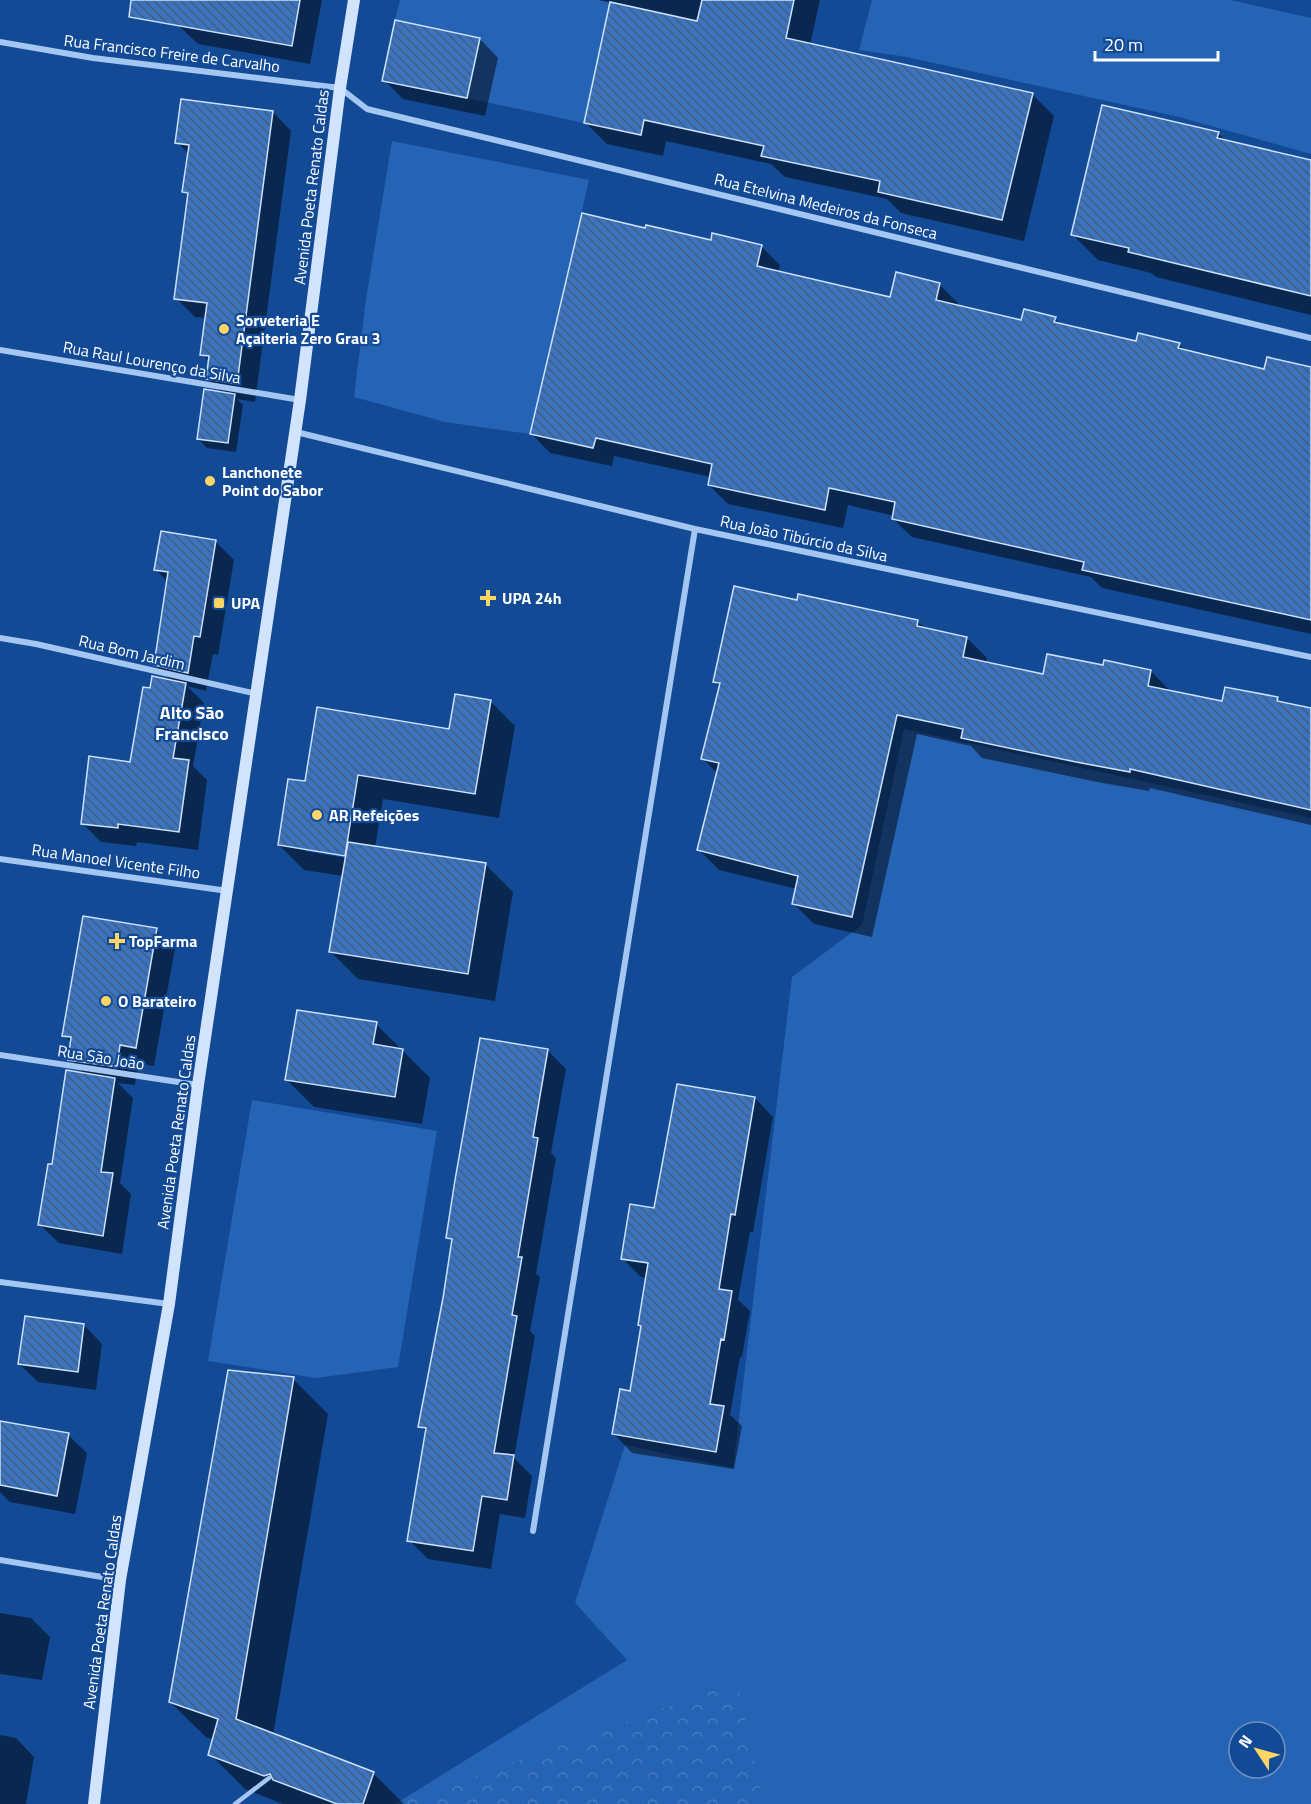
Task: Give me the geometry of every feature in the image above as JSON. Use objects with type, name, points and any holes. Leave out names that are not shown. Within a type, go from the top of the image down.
[{"type":"main road","name":"Avenida Poeta Renato Caldas","points":[[94,1804],[120,1580],[169,1304],[198,1085],[300,400],[340,88],[354,0]]},
{"type":"street","name":"Rua Francisco Freire de Carvalho","points":[[0,42],[93,58],[340,88]]},
{"type":"street","name":"Rua Etelvina Medeiros da Fonseca","points":[[340,88],[367,109],[1311,338]]},
{"type":"street","name":"Rua Raul Lourenço da Silva","points":[[0,350],[300,400]]},
{"type":"street","name":"Rua João Tibúrcio da Silva","points":[[295,432],[695,529],[1311,657]]},
{"type":"street","points":[[533,1531],[695,529]]},
{"type":"street","name":"Rua Bom Jardim","points":[[0,638],[36,644],[257,694]]},
{"type":"street","name":"Rua Manoel Vicente Filho","points":[[0,859],[228,891]]},
{"type":"street","name":"Rua São João","points":[[0,1055],[198,1085]]},
{"type":"street","points":[[0,1282],[169,1304]]},
{"type":"street","points":[[0,1560],[120,1580]]},
{"type":"lane","points":[[235,1804],[269,1778]]},
{"type":"green space","points":[[400,0],[599,0],[610,2],[584,123],[467,98],[480,38],[395,20]]},
{"type":"green space","points":[[872,0],[1230,0],[1311,18],[1311,154],[1179,117],[907,57],[859,50]]},
{"type":"green space","points":[[392,141],[589,180],[530,434],[445,422],[354,397],[366,299]]},
{"type":"green space","points":[[904,729],[1311,818],[1311,1804],[395,1804],[627,1660],[575,1603],[625,1445],[733,1468],[792,977],[862,925]]},
{"type":"green space","points":[[252,1100],[437,1131],[398,1367],[316,1378],[208,1361]]},
{"type":"green space","points":[[737,1682],[764,1804],[397,1804]]},
{"type":"building","points":[[131,0],[300,0],[292,46],[129,17]]},
{"type":"building","points":[[702,0],[794,0],[786,38],[1033,93],[1002,220],[878,192],[880,181],[761,156],[764,146],[644,120],[641,135],[584,123],[610,2],[697,21]]},
{"type":"building","points":[[395,20],[480,38],[467,98],[382,81]]},
{"type":"building","points":[[181,99],[273,111],[237,384],[206,379],[209,356],[200,355],[207,303],[174,299],[188,193],[182,192],[189,145],[175,143]]},
{"type":"building","points":[[1102,105],[1219,132],[1217,138],[1311,160],[1311,296],[1128,252],[1129,248],[1071,235]]},
{"type":"building","points":[[582,213],[711,240],[712,233],[762,245],[757,266],[890,297],[896,272],[940,283],[936,300],[1021,320],[1024,309],[1056,317],[1054,322],[1136,341],[1138,333],[1180,343],[1178,348],[1264,369],[1267,357],[1311,367],[1311,620],[1082,570],[1084,562],[892,519],[895,502],[829,488],[825,510],[708,485],[712,464],[596,438],[593,448],[530,434]]},
{"type":"building","points":[[204,389],[235,394],[228,443],[197,439]]},
{"type":"building","points":[[161,531],[216,540],[200,637],[194,636],[188,673],[154,665],[168,572],[154,570]]},
{"type":"building","points":[[734,586],[797,600],[798,594],[918,620],[917,626],[967,637],[963,657],[1043,674],[1047,654],[1103,665],[1104,660],[1151,670],[1148,686],[1222,701],[1225,687],[1278,697],[1277,701],[1311,708],[1311,810],[1130,769],[1130,772],[961,738],[963,729],[897,715],[852,917],[792,904],[798,876],[697,850],[719,763],[701,759],[720,683],[713,682]]},
{"type":"building","points":[[152,676],[186,683],[173,758],[189,760],[179,832],[118,824],[118,828],[81,824],[89,756],[130,762],[143,687],[150,688]]},
{"type":"building","points":[[455,694],[491,700],[475,794],[358,775],[345,856],[278,845],[288,779],[305,781],[317,707],[449,729]]},
{"type":"building","points":[[348,842],[486,863],[468,974],[329,952]]},
{"type":"building","name":"O Barateiro","points":[[83,916],[157,928],[136,1048],[120,1045],[117,1067],[68,1060],[71,1037],[62,1036]]},
{"type":"building","points":[[297,1010],[377,1022],[373,1044],[403,1049],[395,1097],[285,1080]]},
{"type":"building","points":[[480,1038],[548,1049],[533,1137],[538,1138],[518,1257],[522,1257],[512,1315],[517,1316],[494,1453],[514,1455],[507,1500],[482,1496],[473,1551],[407,1541],[426,1428],[418,1427],[443,1298],[452,1239],[446,1238]]},
{"type":"building","points":[[66,1070],[115,1078],[101,1172],[113,1173],[103,1236],[38,1225],[48,1164],[52,1164]]},
{"type":"building","points":[[677,1084],[755,1097],[735,1215],[731,1214],[719,1289],[732,1291],[710,1404],[724,1406],[716,1452],[612,1434],[620,1389],[630,1391],[641,1326],[638,1325],[648,1263],[621,1259],[630,1204],[654,1208]]},
{"type":"building","points":[[25,1316],[84,1324],[78,1372],[18,1364]]},
{"type":"building","points":[[228,1370],[294,1377],[236,1719],[374,1772],[363,1804],[337,1804],[273,1780],[270,1774],[264,1776],[208,1755],[218,1719],[169,1702]]},
{"type":"building","points":[[0,1421],[69,1433],[57,1496],[0,1485]]},
{"type":"place","name":"Sorveteria E Açaiteria Zero Grau 3","points":[[224,329]]},
{"type":"place","name":"Lanchonete Point do Sabor","points":[[210,481]]},
{"type":"place","name":"UPA 24h","points":[[488,598]]},
{"type":"place","name":"UPA","points":[[219,603]]},
{"type":"place","name":"AR Refeições","points":[[317,815]]},
{"type":"place","name":"TopFarma","points":[[117,941]]},
{"type":"place","name":"O Barateiro","points":[[106,1001]]},
{"type":"district","name":"Alto São Francisco","points":[[192,722]]}]
